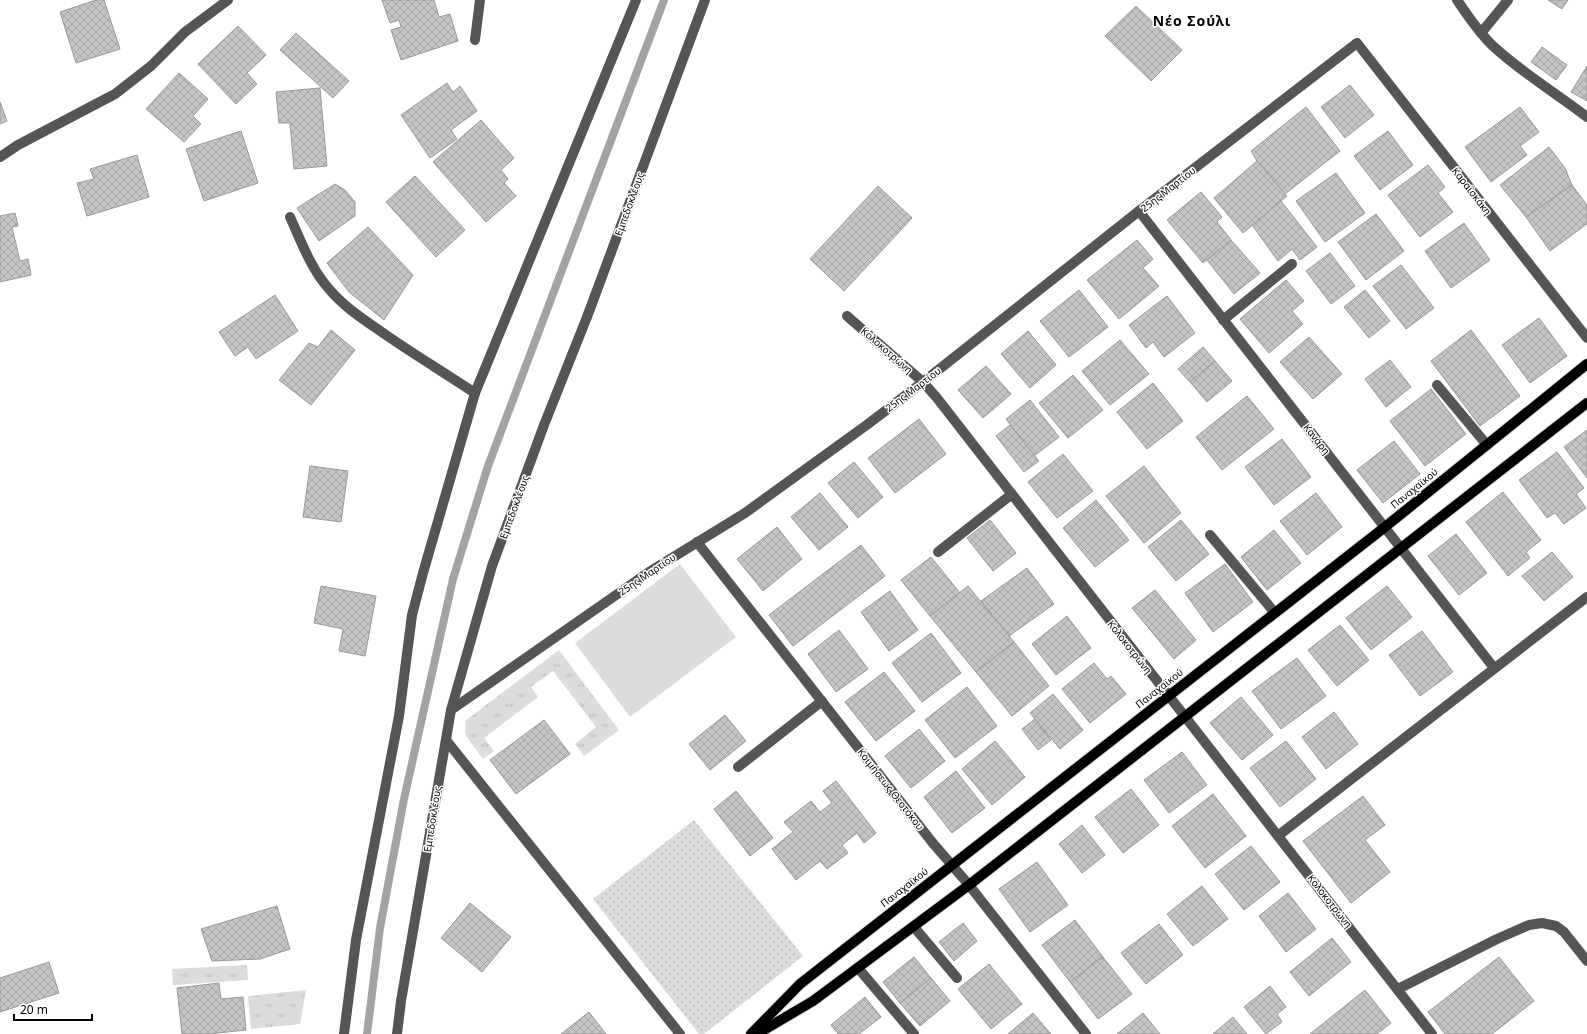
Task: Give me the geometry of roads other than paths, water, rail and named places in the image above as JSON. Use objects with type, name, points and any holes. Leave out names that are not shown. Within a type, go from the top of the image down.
[{"type":"main road","name":"Παναχαϊκού","points":[[751,1034],[800,984],[1385,527],[1587,364]]},
{"type":"main road","points":[[756,1034],[813,1001],[969,886],[1587,403]]},
{"type":"street","points":[[0,157],[18,145],[115,94],[151,66],[185,32],[228,0]]},
{"type":"street","points":[[475,40],[480,0]]},
{"type":"street","points":[[344,1034],[356,940],[399,716],[412,615],[423,573],[475,393],[527,262],[636,0]]},
{"type":"street","name":"Εμπεδοκλέους","points":[[397,1034],[401,1001],[451,710],[479,610],[495,559],[544,425],[588,317],[705,0]]},
{"type":"street","points":[[1457,0],[1481,33],[1493,46],[1522,70],[1587,117]]},
{"type":"street","points":[[1481,33],[1508,0]]},
{"type":"street","name":"25ης Μαρτίου","points":[[451,710],[648,572],[697,542],[720,530],[776,491],[923,382],[1139,211],[1357,43]]},
{"type":"street","name":"Καραϊσκάκη","points":[[1357,43],[1587,338]]},
{"type":"street","name":"Κανάρη","points":[[1139,211],[1494,668]]},
{"type":"street","points":[[290,217],[319,276],[328,289],[341,302],[399,344],[475,393]]},
{"type":"street","points":[[1223,320],[1292,264]]},
{"type":"street","name":"Κολοκοτρώνη","points":[[847,316],[923,382],[1012,494],[1168,696],[1279,835],[1398,989],[1427,1032]]},
{"type":"street","points":[[1437,385],[1487,445]]},
{"type":"street","points":[[938,552],[1012,494]]},
{"type":"street","points":[[1210,535],[1275,613]]},
{"type":"street","name":"Κοιμήσεως Θεοτόκου","points":[[697,542],[1086,1034]]},
{"type":"street","points":[[1279,835],[1587,597]]},
{"type":"street","points":[[738,767],[822,701]]},
{"type":"street","points":[[446,740],[680,1034]]},
{"type":"street","points":[[1398,989],[1528,925],[1542,923],[1556,926],[1572,940],[1587,961]]},
{"type":"street","points":[[914,927],[957,978]]},
{"type":"street","points":[[858,968],[914,1034]]},
{"type":"waterway","points":[[367,1034],[380,928],[404,799],[453,579],[488,466],[664,0]]},
{"type":"district","name":"Νέο Σούλι","points":[[1192,21]]}]
